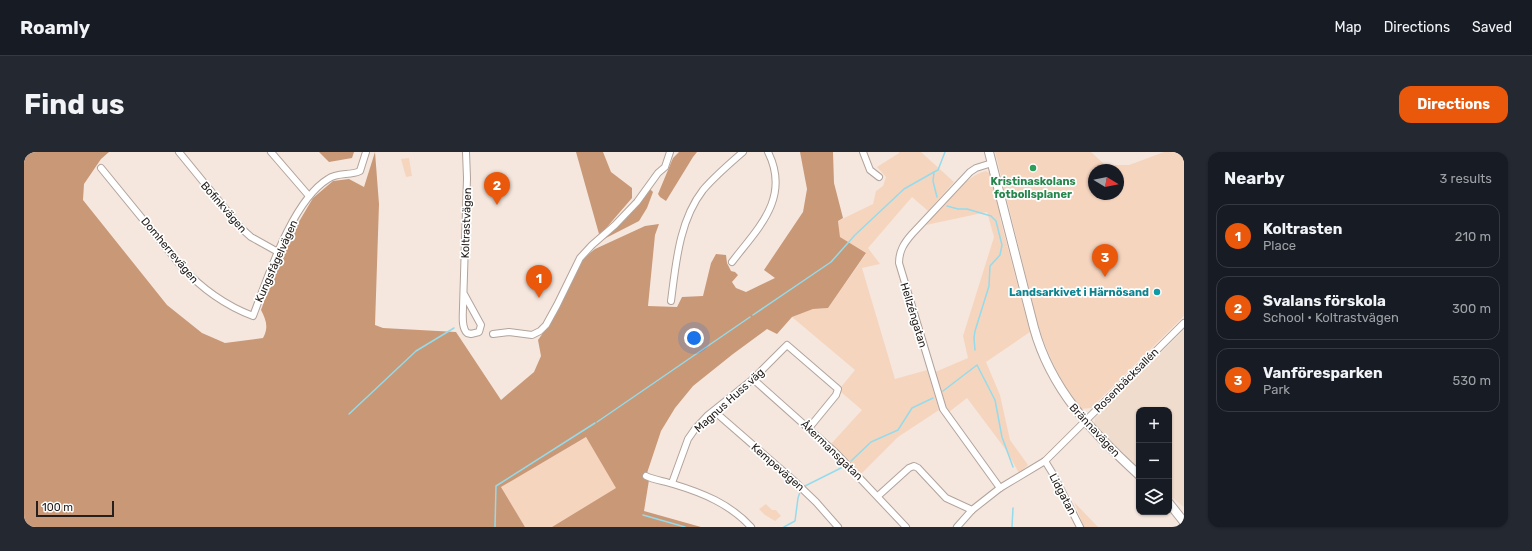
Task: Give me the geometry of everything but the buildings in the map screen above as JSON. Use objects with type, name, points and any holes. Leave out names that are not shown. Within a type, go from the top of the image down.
[{"type":"street","name":"Bofinkvägen","points":[[179,152],[241,228],[264,245],[278,252]]},
{"type":"street","points":[[271,152],[309,196]]},
{"type":"street","name":"Kungsfågelvägen","points":[[252,316],[278,252],[292,224],[309,196],[329,178],[336,175],[352,174],[360,171],[366,152]]},
{"type":"street","name":"Koltrastvägen","points":[[464,294],[481,325],[479,332],[476,334],[467,333],[464,330],[464,294],[468,178],[466,152]]},
{"type":"street","points":[[493,334],[509,332],[532,335],[540,331],[546,325],[580,258],[637,202],[666,164],[670,152]]},
{"type":"street","points":[[671,301],[678,252],[687,219],[695,203],[712,180],[743,152]]},
{"type":"street","points":[[732,262],[766,216],[772,205],[776,184],[776,172],[773,161],[768,152]]},
{"type":"street","points":[[863,152],[870,170],[879,177]]},
{"type":"street","name":"Brännavägen","points":[[990,152],[1038,344],[1046,364],[1070,404],[1136,472]]},
{"type":"street","name":"Hellzéngatan","points":[[992,163],[976,168],[970,172],[912,234],[903,245],[899,263],[942,405],[1000,488]]},
{"type":"street","name":"Domherrevägen","points":[[101,168],[195,282],[220,301],[252,316]]},
{"type":"street","name":"Rosenbäcksallén","points":[[957,527],[972,510],[1000,488],[1045,461],[1184,323]]},
{"type":"street","name":"Magnus Huss väg","points":[[672,483],[688,439],[695,429],[714,411],[753,379],[788,345],[838,389],[836,395],[809,428]]},
{"type":"street","name":"Åkermansgatan","points":[[753,379],[836,453],[906,527]]},
{"type":"street","name":"Kempevägen","points":[[714,411],[792,479],[816,502],[838,527]]},
{"type":"street","name":"Lidgatan","points":[[1045,461],[1080,527]]},
{"type":"street","points":[[878,496],[909,468],[914,466],[918,468],[946,498],[972,510]]},
{"type":"street","points":[[646,476],[702,493],[719,501],[738,514],[751,527]]},
{"type":"street","points":[[1172,505],[1184,513]]},
{"type":"street","points":[[1172,507],[1184,522]]},
{"type":"shaded area","points":[[24,152],[109,152],[101,159],[84,184],[83,200],[167,305],[202,333],[225,343],[263,338],[266,330],[266,324],[261,310],[284,247],[313,198],[333,181],[349,179],[364,187],[375,152],[379,204],[375,325],[383,328],[456,332],[501,400],[534,372],[541,356],[538,340],[555,316],[578,268],[585,257],[595,249],[645,226],[659,224],[655,235],[648,306],[677,307],[682,297],[703,296],[711,263],[716,254],[726,255],[727,263],[731,271],[738,275],[732,282],[736,288],[746,292],[775,278],[764,270],[803,212],[807,189],[800,152],[833,152],[834,183],[843,218],[838,221],[840,237],[866,253],[828,308],[813,309],[792,317],[777,334],[767,329],[733,354],[693,386],[675,408],[661,431],[647,473],[649,480],[644,511],[701,527],[552,527],[616,488],[586,437],[501,487],[525,527],[24,527]]},
{"type":"shaded area","points":[[319,152],[354,152],[352,158],[329,162]]},
{"type":"shaded area","points":[[576,152],[603,152],[611,172],[632,188],[632,198],[601,234],[599,234]]},
{"type":"shaded area","points":[[679,152],[697,152],[666,201],[658,194],[673,158]]},
{"type":"shaded area","points":[[899,152],[921,152],[954,182],[928,211],[912,197],[868,248],[880,264],[862,268],[895,379],[927,370],[939,410],[898,437],[861,474],[830,445],[862,410],[841,392],[841,387],[855,370],[792,317],[813,309],[828,308],[866,254],[840,237],[838,221],[873,204],[876,191],[883,186],[886,177],[877,167]]},
{"type":"shaded area","points":[[995,152],[1091,152],[1104,164],[1088,164],[1088,200],[1124,200],[1124,165],[1129,165],[1164,152],[1184,152],[1184,316],[1091,408],[1081,409],[1067,389],[1046,348],[1038,325]]},
{"type":"shaded area","points":[[409,158],[412,176],[406,177],[401,159]]},
{"type":"shaded area","points":[[986,171],[991,174],[1000,218],[1030,332],[986,362],[1000,395],[1010,440],[1028,465],[1019,473],[1006,450],[967,398],[949,412],[942,397],[935,372],[968,358],[963,336],[994,237],[987,212],[926,225],[962,185],[978,174]]},
{"type":"shaded area","points":[[650,189],[653,192],[647,208],[639,221],[602,240]]},
{"type":"shaded area","points":[[1184,330],[1184,507],[1172,497],[1172,407],[1136,407],[1136,466],[1094,424],[1095,418]]},
{"type":"shaded area","points":[[586,437],[617,488],[552,527],[525,527],[501,487]]},
{"type":"shaded area","points":[[1074,502],[1098,527],[1084,527]]},
{"type":"shaded area","points":[[766,504],[772,510],[776,510],[781,516],[775,521],[759,509]]},
{"type":"waterway","points":[[937,197],[933,181],[934,172],[938,170],[945,152]]},
{"type":"waterway","points":[[753,315],[831,262],[855,235],[904,189],[934,172]]},
{"type":"waterway","points":[[947,206],[958,209],[967,209],[991,216],[996,221],[1002,245],[1000,255],[990,266],[989,286],[975,331],[975,350]]},
{"type":"waterway","points":[[597,422],[750,317]]},
{"type":"waterway","points":[[349,414],[416,351],[454,328]]},
{"type":"waterway","points":[[943,391],[977,365],[995,400],[1002,437],[1013,467]]},
{"type":"waterway","points":[[851,461],[871,442],[898,430],[912,408],[933,398]]},
{"type":"waterway","points":[[495,527],[496,486],[595,423]]},
{"type":"waterway","points":[[805,486],[843,467]]},
{"type":"waterway","points":[[784,527],[795,521],[800,492]]},
{"type":"waterway","points":[[1012,527],[1013,508]]},
{"type":"waterway","points":[[643,515],[685,527]]},
{"type":"place","name":"Kristinaskolans fotbollsplaner","points":[[1033,168]]},
{"type":"place","name":"Svalans förskola","points":[[497,205]]},
{"type":"place","name":"Vanföresparken","points":[[1105,277]]},
{"type":"place","name":"Landsarkivet i Härnösand","points":[[1157,292]]},
{"type":"place","name":"Koltrasten","points":[[539,298]]}]
